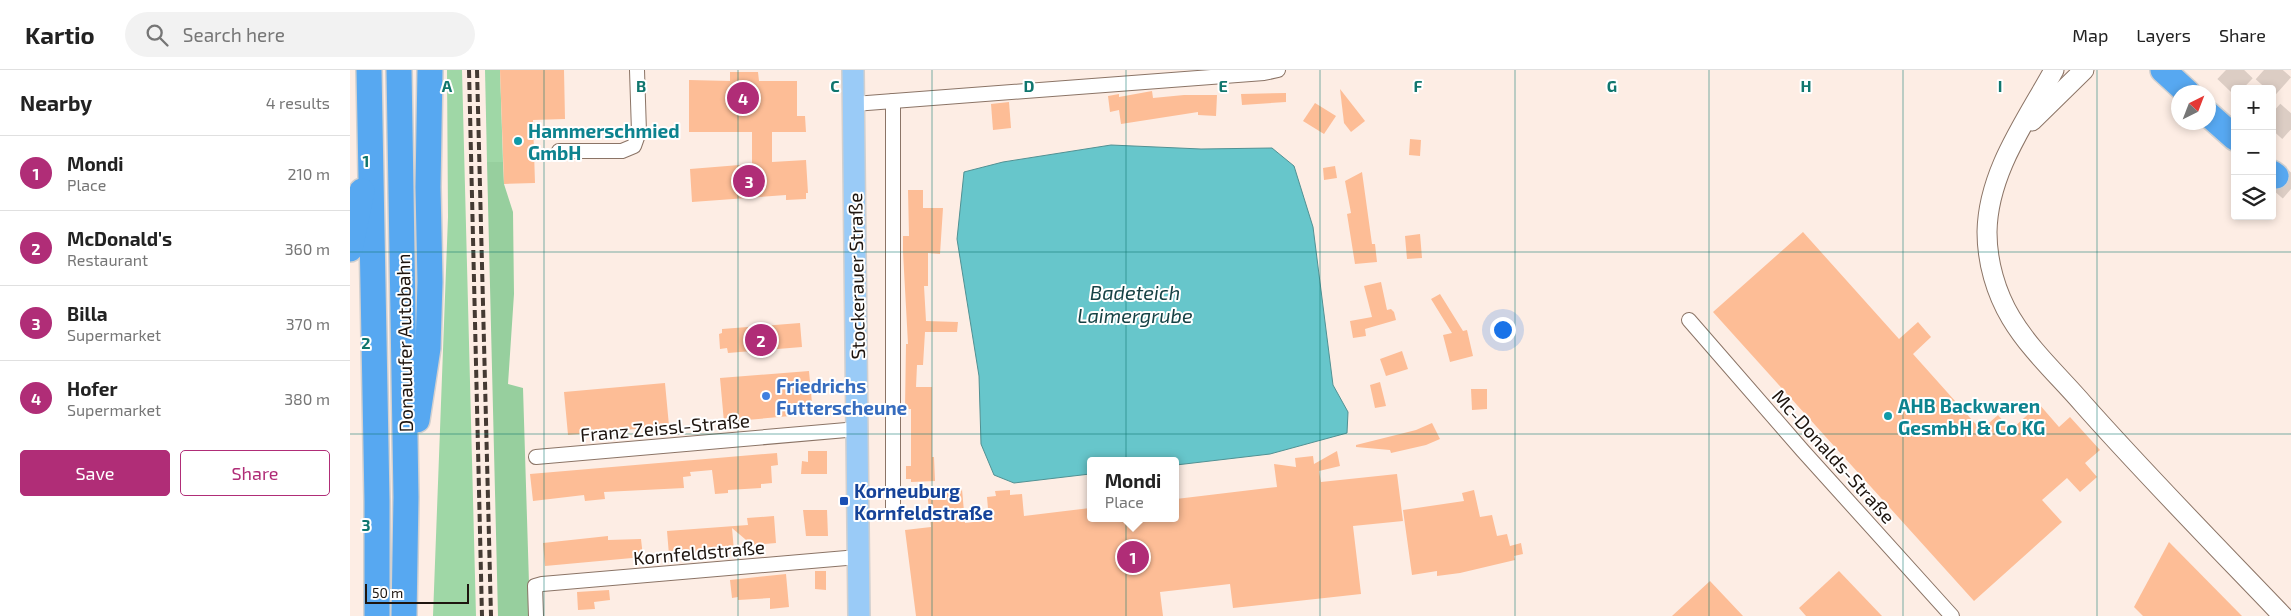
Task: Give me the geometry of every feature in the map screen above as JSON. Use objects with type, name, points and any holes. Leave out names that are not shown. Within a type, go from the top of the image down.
[{"type":"highway","name":"Donauufer Autobahn","points":[[369,70],[378,502],[377,616]]},
{"type":"highway","name":"Donauufer Autobahn","points":[[399,70],[406,497],[404,616]]},
{"type":"highway","points":[[406,497],[428,348],[430,282],[428,187],[430,70]]},
{"type":"highway","points":[[2163,70],[2179,85]]},
{"type":"highway","points":[[2216,121],[2231,134]]},
{"type":"highway","points":[[350,249],[372,150]]},
{"type":"main road","name":"Stockerauer Straße","points":[[853,70],[858,429],[858,616]]},
{"type":"main road","points":[[2054,70],[2000,171],[1993,189],[1987,233],[1995,280],[2012,320],[2027,341],[2100,422],[2284,616]]},
{"type":"main road","points":[[2019,134],[2084,70]]},
{"type":"street","points":[[559,151],[622,151],[634,146],[639,132],[637,70]]},
{"type":"street","points":[[854,104],[1264,73],[1278,70]]},
{"type":"street","points":[[893,102],[893,511]]},
{"type":"street","name":"Mc-Donalds-Straße","points":[[1689,320],[1803,452],[1952,616]]},
{"type":"street","name":"Franz Zeissl-Straße","points":[[536,457],[858,429]]},
{"type":"street","name":"Kornfeldstraße","points":[[536,616],[535,586],[542,584],[858,557]]},
{"type":"green space","points":[[447,70],[462,70],[476,616],[433,616],[448,217]]},
{"type":"green space","points":[[485,70],[500,70],[503,162],[487,162]]},
{"type":"green space","points":[[487,162],[503,162],[504,184],[513,212],[514,294],[508,384],[523,388],[530,616],[498,616]]},
{"type":"water","name":"Badeteich Laimergrube","points":[[1111,145],[1201,149],[1272,148],[1294,166],[1313,227],[1333,385],[1348,412],[1347,433],[1270,454],[1179,465],[1179,457],[1087,457],[1087,474],[1014,483],[994,475],[981,444],[979,376],[957,239],[964,172],[1003,162]]},
{"type":"building","name":"Hammerschmied GmbH","points":[[500,70],[564,70],[565,119],[533,120],[535,183],[504,184]]},
{"type":"building","points":[[730,72],[758,72],[759,81],[797,81],[797,116],[805,116],[806,132],[772,132],[772,162],[806,160],[808,193],[806,193],[806,199],[786,200],[786,195],[692,202],[690,169],[752,164],[752,132],[689,132],[689,80],[730,81]]},
{"type":"building","points":[[1340,89],[1365,121],[1351,132],[1344,123]]},
{"type":"building","points":[[1152,91],[1153,98],[1184,95],[1217,95],[1216,116],[1198,115],[1198,112],[1121,124],[1119,110],[1110,112],[1108,96],[1119,94],[1119,97]]},
{"type":"building","points":[[1286,93],[1286,102],[1242,105],[1241,94]]},
{"type":"building","points":[[1009,102],[1011,128],[993,130],[991,104]]},
{"type":"building","points":[[1315,103],[1336,116],[1324,134],[1303,121]]},
{"type":"building","points":[[1410,139],[1421,140],[1420,156],[1409,155]]},
{"type":"building","points":[[1335,166],[1337,178],[1324,180],[1323,168]]},
{"type":"building","points":[[1362,172],[1372,244],[1375,244],[1377,262],[1355,264],[1347,214],[1351,213],[1345,181]]},
{"type":"building","points":[[908,190],[923,190],[923,208],[943,208],[940,254],[928,253],[928,286],[924,286],[926,321],[958,322],[957,332],[925,332],[923,365],[917,365],[916,387],[932,387],[932,457],[934,457],[935,481],[911,482],[911,479],[906,479],[906,466],[911,466],[911,409],[905,409],[906,344],[908,344],[903,252],[903,236],[909,236]]},
{"type":"building","name":"AHB Backwaren GesmbH & Co KG","points":[[1803,232],[1899,339],[1918,322],[1931,337],[1913,354],[1981,430],[1998,415],[2011,430],[2039,404],[2059,427],[2070,417],[2100,450],[2085,463],[2097,477],[2080,492],[2067,478],[2042,500],[2062,522],[1974,601],[1713,312]]},
{"type":"building","points":[[1420,234],[1422,258],[1407,259],[1405,236]]},
{"type":"building","points":[[1381,282],[1387,310],[1391,309],[1394,312],[1396,320],[1365,329],[1366,336],[1353,338],[1350,321],[1372,317],[1364,286]]},
{"type":"building","points":[[1440,294],[1463,331],[1467,330],[1473,356],[1450,362],[1443,335],[1452,333],[1431,299]]},
{"type":"building","points":[[800,323],[802,347],[728,353],[727,348],[720,349],[719,334],[722,333],[722,329]]},
{"type":"building","points":[[1402,351],[1408,369],[1386,376],[1380,359]]},
{"type":"building","name":"Friedrichs Futterscheune","points":[[809,371],[813,414],[724,422],[720,378]]},
{"type":"building","points":[[1380,382],[1386,406],[1375,408],[1370,385]]},
{"type":"building","points":[[665,383],[669,426],[568,435],[564,392]]},
{"type":"building","points":[[1471,389],[1487,389],[1487,409],[1472,410]]},
{"type":"building","points":[[1432,423],[1440,439],[1426,445],[1391,453],[1390,450],[1356,447],[1356,445],[1416,430]]},
{"type":"building","points":[[808,451],[827,451],[827,474],[801,474],[802,461],[808,462]]},
{"type":"building","points":[[1337,451],[1340,466],[1319,471],[1321,482],[1397,474],[1403,521],[1353,526],[1361,594],[1233,608],[1230,584],[1160,592],[1163,616],[916,616],[905,530],[931,527],[927,492],[962,489],[965,523],[989,520],[987,497],[996,496],[995,491],[1010,490],[1010,495],[1022,494],[1024,516],[1087,508],[1087,522],[1179,522],[1179,499],[1277,487],[1274,464],[1296,467],[1295,458],[1313,456],[1314,464]]},
{"type":"building","points":[[777,453],[778,465],[771,466],[772,483],[761,484],[761,488],[728,490],[728,493],[715,494],[712,470],[690,472],[691,476],[683,477],[684,488],[604,492],[605,499],[585,501],[584,495],[533,501],[530,474]]},
{"type":"building","points":[[1474,490],[1480,517],[1492,515],[1497,536],[1507,534],[1510,546],[1521,543],[1523,554],[1514,556],[1515,560],[1460,573],[1437,576],[1437,571],[1412,575],[1403,510],[1464,501],[1462,493]]},
{"type":"building","points":[[803,510],[827,510],[828,536],[806,536]]},
{"type":"building","points":[[774,516],[776,543],[752,545],[732,528],[734,551],[669,555],[667,531],[748,525],[747,518]]},
{"type":"building","points":[[608,536],[608,540],[641,539],[643,557],[545,566],[543,543]]},
{"type":"building","points":[[2169,542],[2242,616],[2143,616],[2134,607]]},
{"type":"building","points":[[815,571],[826,571],[826,590],[815,589]]},
{"type":"building","points":[[1839,571],[1882,616],[1806,616],[1799,608]]},
{"type":"building","points":[[786,574],[789,607],[770,609],[770,598],[738,600],[738,597],[732,598],[730,580]]},
{"type":"building","points":[[1710,581],[1743,616],[1672,616]]},
{"type":"building","points":[[609,590],[610,600],[594,602],[595,609],[578,610],[577,592]]},
{"type":"tunnel","points":[[2226,70],[2242,85]]},
{"type":"tunnel","points":[[2264,70],[2291,94]]},
{"type":"tunnel","points":[[2276,117],[2291,130]]},
{"type":"tunnel","points":[[2276,176],[2291,189]]},
{"type":"railway","points":[[469,70],[482,616]]},
{"type":"railway","points":[[477,70],[491,616]]},
{"type":"place","name":"Hofer","points":[[743,98]]},
{"type":"place","name":"Hammerschmied GmbH","points":[[518,141]]},
{"type":"place","name":"Billa","points":[[749,181]]},
{"type":"place","name":"McDonald's","points":[[761,340]]},
{"type":"place","name":"Friedrichs Futterscheune","points":[[766,396]]},
{"type":"place","name":"AHB Backwaren GesmbH & Co KG","points":[[1888,416]]},
{"type":"place","name":"Korneuburg Kornfeldstraße","points":[[844,501]]},
{"type":"place","name":"Mondi","points":[[1133,557]]}]
